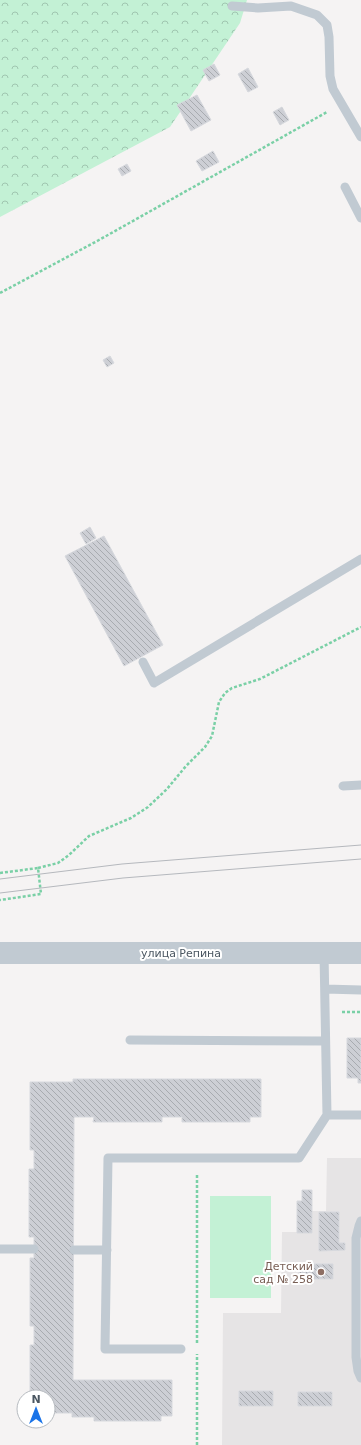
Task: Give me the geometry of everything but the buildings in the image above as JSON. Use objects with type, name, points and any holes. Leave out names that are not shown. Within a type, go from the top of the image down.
[{"type":"street","name":"улица Репина","points":[[0,953],[361,953]]},
{"type":"lane","points":[[232,6],[258,8],[291,6],[318,15],[327,25],[329,38],[330,76],[333,89],[361,137]]},
{"type":"lane","points":[[345,187],[361,218]]},
{"type":"lane","points":[[143,662],[154,683],[361,559]]},
{"type":"lane","points":[[343,786],[361,785]]},
{"type":"lane","points":[[181,1348],[105,1348],[108,1158],[299,1158],[327,1115],[324,953]]},
{"type":"lane","points":[[325,989],[361,990]]},
{"type":"lane","points":[[130,1040],[325,1041]]},
{"type":"lane","points":[[327,1115],[361,1116]]},
{"type":"lane","points":[[361,1221],[356,1238],[356,1357],[358,1371],[361,1378]]},
{"type":"lane","points":[[0,1249],[34,1249]]},
{"type":"lane","points":[[74,1250],[106,1250]]},
{"type":"path","points":[[0,293],[99,240],[327,112]]},
{"type":"path","points":[[0,873],[58,864],[89,836],[132,818],[148,807],[167,789],[186,766],[205,747],[212,736],[219,702],[225,693],[232,688],[260,679],[361,627]]},
{"type":"path","points":[[0,900],[41,894],[38,868]]},
{"type":"path","points":[[197,1158],[197,1445]]},
{"type":"shaded area","name":"Детский сад № 258","points":[[327,1158],[361,1158],[361,1445],[222,1445],[223,1313],[281,1313],[282,1232],[308,1232],[309,1211],[326,1211]]},
{"type":"green space","points":[[0,0],[247,0],[240,23],[170,127],[0,217]]},
{"type":"green space","points":[[210,1196],[271,1196],[271,1298],[210,1298]]},
{"type":"tram line","points":[[0,879],[122,864],[361,845]]},
{"type":"tram line","points":[[0,893],[123,878],[361,859]]},
{"type":"place","name":"Детский сад № 258","points":[[321,1272]]}]
